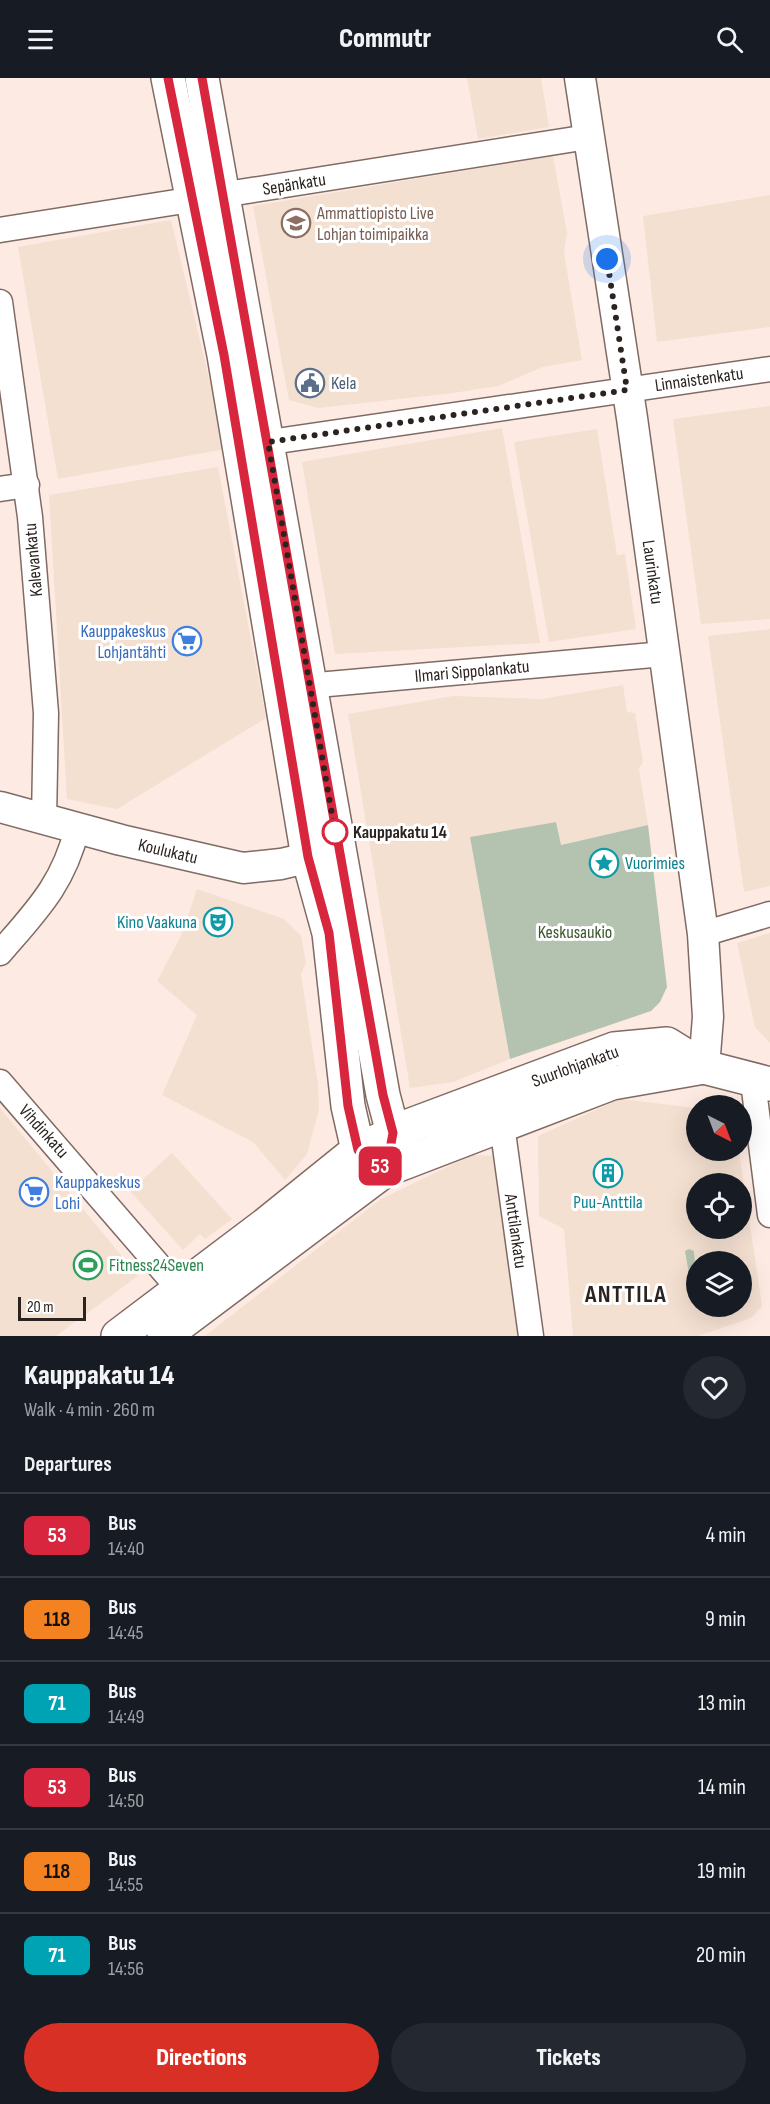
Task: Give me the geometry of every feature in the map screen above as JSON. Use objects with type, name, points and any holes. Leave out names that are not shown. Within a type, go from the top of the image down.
[{"type":"main road","points":[[168,78],[208,198]]},
{"type":"main road","points":[[202,78],[208,198],[254,444],[323,854],[393,1133],[386,1170],[358,1150],[348,1106],[329,933],[323,854]]},
{"type":"main road","name":"Suurlohjankatu","points":[[118,1336],[358,1150],[393,1133],[614,1049],[667,1044],[704,1066]]},
{"type":"main road","points":[[704,1066],[762,1083]]},
{"type":"main road","name":"Suurlohjankatu","points":[[164,1336],[386,1170],[612,1083],[704,1066]]},
{"type":"street","name":"Laurinkatu","points":[[580,78],[627,390],[703,934],[708,1017],[704,1066]]},
{"type":"street","name":"Sepänkatu","points":[[0,230],[588,137]]},
{"type":"street","name":"Kalevankatu","points":[[0,302],[27,484],[46,713],[44,820]]},
{"type":"street","name":"Linnaistenkatu","points":[[254,444],[770,369]]},
{"type":"street","points":[[0,489],[27,484]]},
{"type":"street","name":"Ilmari Sippolankatu","points":[[295,687],[664,654]]},
{"type":"street","name":"Koulukatu","points":[[0,807],[77,829],[243,868],[281,864],[323,854]]},
{"type":"street","points":[[0,953],[61,878],[77,829]]},
{"type":"street","points":[[703,934],[770,914]]},
{"type":"street","name":"Vihdinkatu","points":[[0,1082],[180,1290]]},
{"type":"street","points":[[762,1083],[770,1215]]},
{"type":"street","name":"Anttilankatu","points":[[502,1125],[531,1336]]},
{"type":"shaded area","points":[[467,78],[541,78],[549,127],[478,139]]},
{"type":"shaded area","points":[[553,156],[567,233],[564,253],[582,360],[543,367],[498,386],[453,393],[318,408],[289,400],[253,206]]},
{"type":"shaded area","points":[[770,195],[770,327],[657,342],[643,216]]},
{"type":"shaded area","points":[[171,220],[226,449],[58,479],[18,247]]},
{"type":"shaded area","points":[[770,406],[770,619],[701,624],[673,419]]},
{"type":"shaded area","points":[[502,428],[540,643],[335,654],[302,462]]},
{"type":"shaded area","points":[[597,429],[617,555],[625,554],[636,629],[549,642],[514,442]]},
{"type":"shaded area","name":"Kauppakeskus Lohjantähti","points":[[218,467],[266,718],[117,809],[67,799],[49,495]]},
{"type":"shaded area","points":[[770,629],[770,886],[744,892],[708,636]]},
{"type":"shaded area","points":[[623,685],[627,712],[635,713],[643,762],[639,769],[648,825],[560,845],[556,822],[470,837],[510,1059],[453,1082],[410,1088],[348,714],[453,696],[542,699]]},
{"type":"shaded area","points":[[197,889],[284,919],[301,936],[306,963],[301,974],[318,1085],[319,1109],[307,1154],[285,1180],[253,1142],[162,1095],[197,1015],[157,981],[181,936]]},
{"type":"shaded area","points":[[770,933],[770,1043],[755,1027],[737,943]]},
{"type":"shaded area","points":[[620,1099],[686,1107],[686,1161],[740,1161],[742,1173],[686,1173],[686,1239],[752,1239],[762,1306],[752,1317],[752,1251],[686,1251],[686,1317],[751,1318],[698,1336],[573,1336],[564,1229],[539,1216],[538,1136]]},
{"type":"shaded area","name":"Kauppakeskus Lohi","points":[[0,1108],[138,1276],[56,1336],[0,1336]]},
{"type":"shaded area","points":[[172,1153],[232,1219],[205,1239],[200,1234],[183,1250],[130,1191]]},
{"type":"shaded area","points":[[472,1155],[494,1156],[518,1336],[205,1336],[381,1199]]},
{"type":"green space","name":"Keskusaukio","points":[[556,822],[561,845],[648,825],[667,987],[660,1002],[651,1011],[510,1059],[470,837]]},
{"type":"bus line","name":"53","points":[[168,78],[224,355],[308,857],[329,933],[348,1106],[358,1150],[386,1170],[393,1133],[383,1095],[352,929],[304,638],[274,485],[202,78]]},
{"type":"place","name":"Ammattiopisto Live Lohjan toimipaikka","points":[[296,223]]},
{"type":"place","name":"Kela","points":[[310,383]]},
{"type":"place","name":"Kauppakeskus Lohjantähti","points":[[187,641]]},
{"type":"place","name":"Kauppakatu 14","points":[[335,832]]},
{"type":"place","name":"Vuorimies","points":[[604,863]]},
{"type":"place","name":"Kino Vaakuna","points":[[218,922]]},
{"type":"place","name":"Puu-Anttila","points":[[608,1173]]},
{"type":"place","name":"Kauppakeskus Lohi","points":[[34,1192]]},
{"type":"place","name":"Fitness24Seven","points":[[88,1265]]},
{"type":"district","name":"ANTTILA","points":[[626,1294]]},
{"type":"route","points":[[335,832],[304,638],[274,485],[268,442],[627,390],[607,259]]}]
